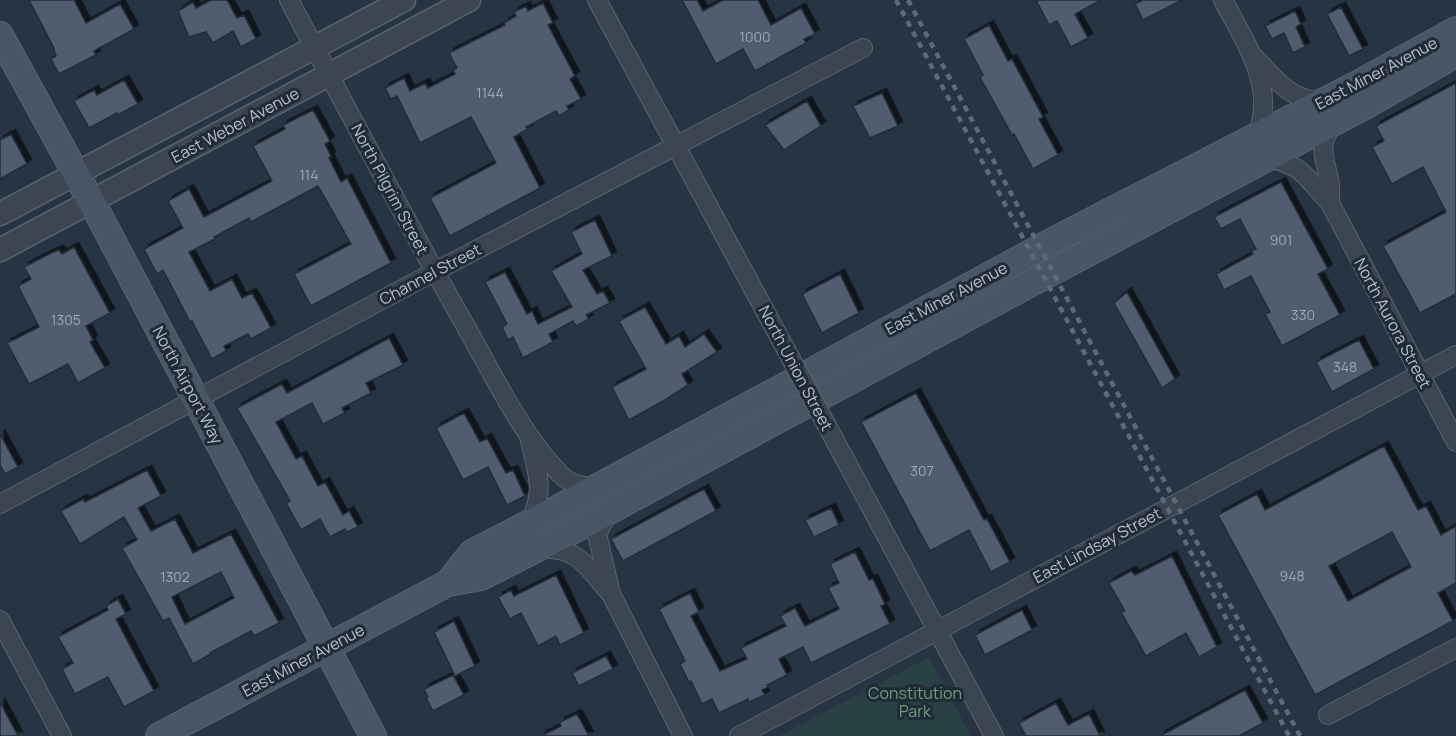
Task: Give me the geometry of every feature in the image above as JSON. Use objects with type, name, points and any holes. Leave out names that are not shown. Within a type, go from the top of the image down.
[{"type":"main road","name":"East Miner Avenue","points":[[1327,113],[1456,30]]},
{"type":"main road","name":"North Airport Way","points":[[0,35],[92,202],[373,736]]},
{"type":"main road","name":"East Miner Avenue","points":[[159,736],[448,583],[481,577],[535,549],[1261,148],[1327,113],[1456,54]]},
{"type":"main road","name":"East Miner Avenue","points":[[448,583],[472,553],[1066,234],[1261,148]]},
{"type":"street","name":"North Pilgrim Street","points":[[289,0],[434,272],[530,439],[569,481],[583,487],[598,487]]},
{"type":"street","name":"East Weber Avenue","points":[[0,214],[404,0]]},
{"type":"street","name":"East Weber Avenue","points":[[0,250],[469,0]]},
{"type":"street","name":"North Union Street","points":[[597,0],[994,736]]},
{"type":"street","points":[[1223,0],[1252,55],[1265,106],[1261,148]]},
{"type":"street","name":"Channel Street","points":[[0,504],[676,144],[863,48]]},
{"type":"street","points":[[1252,55],[1290,93],[1327,113]]},
{"type":"street","name":"North Aurora Street","points":[[1327,113],[1322,152],[1329,180],[1330,203]]},
{"type":"street","name":"North Aurora Street","points":[[1261,148],[1301,170],[1330,203],[1456,442]]},
{"type":"street","name":"East Lindsay Street","points":[[739,736],[1456,355]]},
{"type":"street","name":"North Pilgrim Street","points":[[530,439],[540,491],[537,507],[530,523]]},
{"type":"street","points":[[609,510],[597,534],[611,594]]},
{"type":"street","points":[[535,549],[551,548],[576,555],[584,561],[611,594],[683,736]]},
{"type":"street","points":[[0,620],[62,736]]},
{"type":"street","points":[[1328,714],[1456,648]]},
{"type":"green space","name":"Constitution Park","points":[[929,657],[971,736],[779,736]]},
{"type":"building","points":[[29,0],[74,0],[86,23],[120,4],[134,29],[94,51],[96,55],[59,74],[51,59],[56,56],[53,46]]},
{"type":"building","points":[[211,0],[227,0],[237,18],[244,15],[256,39],[241,47],[233,31],[213,43],[206,32],[189,37],[178,11],[193,2],[196,8]]},
{"type":"building","points":[[682,0],[697,0],[703,11],[723,0],[758,0],[771,25],[801,8],[815,34],[804,39],[806,43],[755,71],[743,49],[716,64]]},
{"type":"building","points":[[1036,0],[1101,0],[1075,14],[1088,38],[1071,47],[1057,21],[1049,25]]},
{"type":"building","points":[[1143,0],[1182,0],[1143,20],[1135,4]]},
{"type":"building","points":[[543,3],[553,23],[548,25],[575,76],[570,79],[581,99],[567,106],[569,110],[559,116],[556,111],[526,127],[528,129],[514,137],[540,188],[450,236],[430,198],[496,163],[471,117],[420,143],[397,96],[391,99],[385,88],[404,78],[410,91],[425,83],[428,88],[455,74],[453,70],[457,68],[449,53],[505,25],[504,23],[516,16],[514,12],[526,6],[528,11]]},
{"type":"building","points":[[1341,7],[1363,49],[1349,56],[1327,14]]},
{"type":"building","points":[[1295,11],[1301,24],[1296,27],[1305,47],[1293,53],[1284,33],[1272,39],[1265,26]]},
{"type":"building","points":[[989,25],[1008,61],[1012,59],[1043,117],[1039,119],[1058,155],[1033,169],[980,77],[983,75],[964,39]]},
{"type":"building","points":[[124,80],[138,104],[89,128],[74,101],[94,90],[97,95]]},
{"type":"building","points":[[1456,83],[1456,294],[1420,313],[1383,246],[1446,212],[1423,167],[1392,184],[1372,147],[1384,141],[1376,126]]},
{"type":"building","points":[[882,93],[898,126],[870,138],[853,106]]},
{"type":"building","points":[[807,101],[821,126],[784,150],[765,125]]},
{"type":"building","points":[[313,110],[330,141],[325,144],[341,182],[347,178],[391,263],[311,306],[294,274],[351,244],[318,186],[251,222],[249,218],[189,252],[210,291],[232,279],[242,298],[252,293],[271,328],[251,339],[248,334],[224,346],[226,351],[212,359],[163,270],[157,274],[144,249],[183,228],[168,201],[189,189],[204,217],[272,181],[253,146],[285,129],[283,125]]},
{"type":"building","points":[[11,134],[27,164],[0,179],[0,140]]},
{"type":"building","points":[[1281,182],[1328,269],[1318,274],[1340,315],[1282,346],[1265,314],[1270,312],[1251,276],[1224,290],[1216,274],[1253,254],[1251,251],[1256,249],[1240,219],[1221,229],[1214,217]]},
{"type":"building","points":[[595,220],[612,256],[583,270],[597,294],[603,291],[610,303],[586,315],[589,319],[576,326],[573,321],[549,334],[553,342],[523,358],[513,337],[508,340],[502,327],[507,324],[485,282],[505,272],[527,314],[532,311],[538,324],[572,307],[551,271],[582,254],[571,232]]},
{"type":"building","points":[[74,247],[110,313],[86,326],[93,340],[90,342],[105,368],[78,383],[68,364],[29,384],[7,343],[39,327],[18,286],[31,279],[24,267],[51,253],[59,250],[62,254]]},
{"type":"building","points":[[840,274],[859,313],[822,333],[802,294]]},
{"type":"building","points":[[1127,292],[1175,379],[1162,388],[1114,303]]},
{"type":"building","points":[[645,307],[666,344],[679,336],[685,347],[704,334],[717,352],[682,374],[688,385],[629,420],[612,387],[646,369],[619,321]]},
{"type":"building","points":[[389,338],[403,365],[366,383],[371,393],[342,408],[345,413],[323,424],[312,403],[276,422],[296,459],[302,456],[318,486],[325,482],[343,515],[349,511],[358,527],[347,532],[345,529],[330,537],[320,519],[301,530],[286,503],[290,501],[237,408],[282,384],[287,393]]},
{"type":"building","points":[[1359,340],[1374,369],[1332,392],[1316,362]]},
{"type":"building","points":[[916,393],[984,520],[987,519],[1010,562],[991,572],[969,530],[930,551],[861,422]]},
{"type":"building","points":[[464,413],[480,442],[487,438],[506,473],[513,470],[525,496],[507,505],[488,467],[463,480],[436,428]]},
{"type":"building","points":[[0,434],[18,467],[5,474],[0,465]]},
{"type":"building","points":[[1384,446],[1418,510],[1426,506],[1441,535],[1456,526],[1456,583],[1438,593],[1453,621],[1315,695],[1218,515],[1257,494],[1265,510]],"holes":[[[1392,532],[1411,567],[1348,601],[1329,566]]]},
{"type":"building","points":[[147,470],[161,496],[138,508],[151,531],[175,519],[193,553],[231,534],[279,623],[254,636],[251,631],[193,664],[169,618],[163,621],[122,548],[137,540],[124,517],[80,544],[61,511],[83,499],[85,502]],"holes":[[[221,572],[234,598],[185,624],[172,597]]]},
{"type":"building","points":[[704,489],[716,511],[623,561],[611,539]]},
{"type":"building","points":[[831,508],[839,525],[814,537],[805,520]]},
{"type":"building","points":[[855,552],[869,580],[873,579],[885,604],[881,606],[890,624],[811,663],[803,647],[779,659],[787,675],[767,685],[768,687],[762,690],[765,695],[749,702],[748,699],[719,713],[712,699],[702,704],[680,664],[685,661],[659,609],[690,593],[699,612],[691,616],[720,671],[747,659],[741,648],[786,626],[780,616],[795,608],[805,626],[839,609],[828,588],[839,583],[830,564]]},
{"type":"building","points":[[1172,556],[1217,647],[1199,657],[1186,633],[1146,656],[1121,612],[1125,611],[1109,583],[1131,571],[1135,575]]},
{"type":"building","points":[[556,575],[584,633],[560,645],[556,636],[538,646],[521,613],[510,619],[498,597],[511,590],[514,596]]},
{"type":"building","points":[[118,599],[126,614],[116,619],[154,691],[124,707],[108,677],[75,694],[62,669],[73,663],[58,637],[108,610],[106,606]]},
{"type":"building","points":[[1022,610],[1032,630],[985,655],[975,635]]},
{"type":"building","points":[[454,621],[475,666],[455,676],[434,632]]},
{"type":"building","points":[[606,656],[613,669],[579,686],[572,673]]},
{"type":"building","points":[[453,675],[464,695],[433,711],[424,689]]},
{"type":"building","points":[[1245,690],[1263,723],[1239,736],[1160,736]]},
{"type":"building","points":[[0,702],[18,736],[0,736]]},
{"type":"building","points":[[1056,703],[1068,725],[1089,714],[1100,736],[1026,736],[1019,723]]},
{"type":"building","points":[[577,714],[589,736],[541,736],[561,726],[560,722]]},
{"type":"railway","points":[[896,0],[1289,736]]},
{"type":"railway","points":[[908,0],[1300,736]]}]
